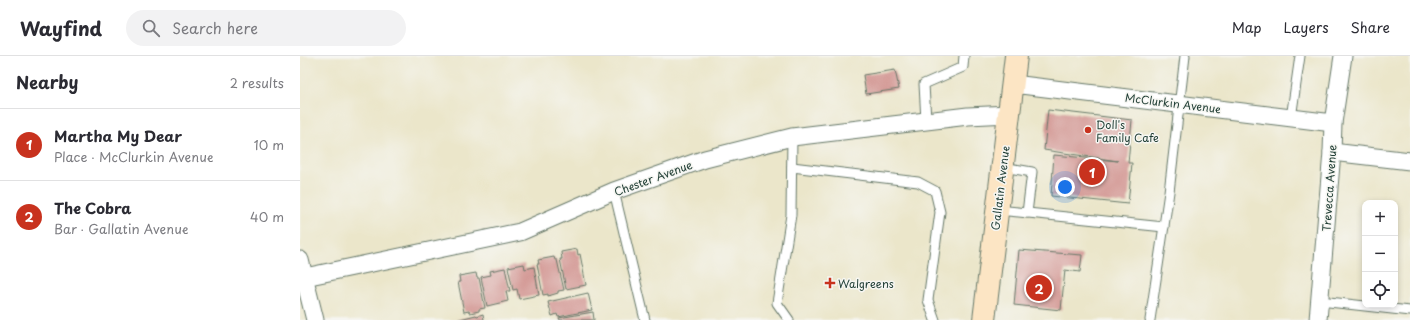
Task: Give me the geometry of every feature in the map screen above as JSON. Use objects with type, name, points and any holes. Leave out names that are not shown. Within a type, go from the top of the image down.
[{"type":"main road","name":"Gallatin Avenue","points":[[984,320],[1014,84],[1016,56]]},
{"type":"street","name":"Trevecca Avenue","points":[[1318,320],[1332,152],[1333,123],[1343,56]]},
{"type":"street","name":"McClurkin Avenue","points":[[1014,84],[1333,123]]},
{"type":"street","name":"Chester Avenue","points":[[305,277],[520,232],[614,191],[705,160],[792,138],[968,116],[1009,114]]},
{"type":"street","points":[[1332,152],[1410,161]]},
{"type":"street","points":[[300,260],[315,320]]},
{"type":"lane","points":[[926,121],[924,84],[963,67],[964,56]]},
{"type":"lane","points":[[1150,320],[1164,227],[1185,56]]},
{"type":"lane","points":[[1292,118],[1300,56]]},
{"type":"lane","points":[[789,320],[777,303],[791,215],[792,138]]},
{"type":"lane","points":[[792,167],[918,182],[936,191],[940,212],[928,300],[935,320]]},
{"type":"lane","points":[[1003,167],[1032,172],[1027,213]]},
{"type":"lane","points":[[614,191],[645,320]]},
{"type":"lane","points":[[998,210],[1164,227]]},
{"type":"lane","points":[[1320,301],[1410,311]]},
{"type":"building","points":[[895,70],[899,89],[866,94],[863,75]]},
{"type":"building","points":[[1048,110],[1132,120],[1128,163],[1132,163],[1128,204],[1051,196],[1054,155],[1118,161],[1044,150]]},
{"type":"building","points":[[577,249],[578,255],[580,254],[586,285],[566,289],[560,259],[562,259],[561,252]]},
{"type":"building","points":[[1019,250],[1082,255],[1080,272],[1065,270],[1061,310],[1014,305]]},
{"type":"building","points":[[554,257],[555,260],[557,260],[564,290],[548,296],[548,294],[543,295],[537,264],[539,264],[538,260]]},
{"type":"building","points":[[524,264],[525,269],[534,267],[539,295],[519,299],[517,289],[513,290],[508,267]]},
{"type":"building","points":[[505,268],[510,291],[506,291],[508,301],[487,306],[481,277],[491,275],[490,271]]},
{"type":"building","points":[[476,273],[477,278],[479,278],[485,308],[470,313],[469,311],[464,312],[458,282],[460,282],[459,276]]},
{"type":"building","points":[[588,293],[592,310],[558,317],[557,314],[552,316],[548,302]]},
{"type":"building","points":[[593,312],[594,320],[560,320],[559,318]]},
{"type":"building","points":[[483,314],[484,320],[456,320],[477,316]]},
{"type":"place","name":"Doll's Family Cafe","points":[[1088,130]]},
{"type":"place","name":"Martha My Dear","points":[[1092,172]]},
{"type":"place","name":"Walgreens","points":[[830,283]]},
{"type":"place","name":"The Cobra","points":[[1039,288]]}]
